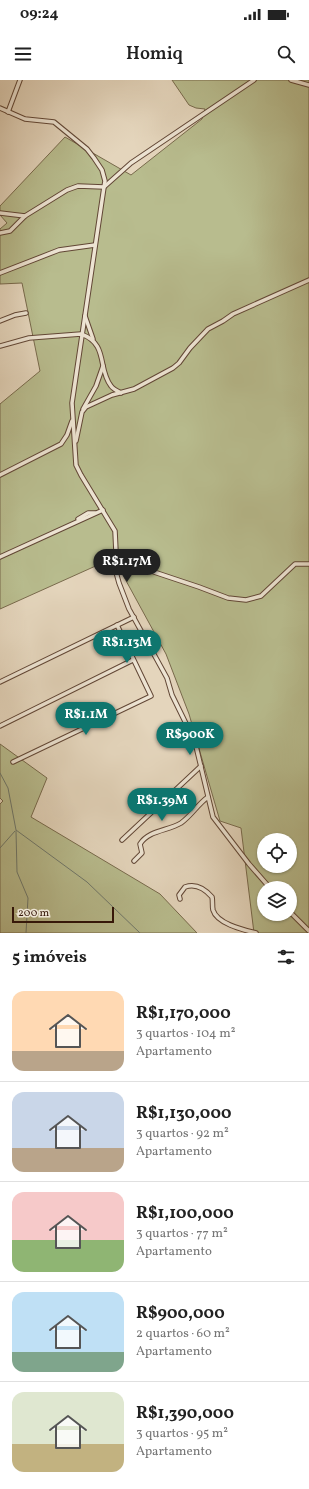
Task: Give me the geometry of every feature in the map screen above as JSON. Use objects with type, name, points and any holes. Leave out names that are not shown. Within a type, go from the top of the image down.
[{"type":"street","points":[[8,112],[20,80]]},
{"type":"street","points":[[0,233],[10,231],[25,216],[67,190],[78,186],[104,187],[131,163],[254,80]]},
{"type":"street","points":[[292,80],[302,81],[309,85]]},
{"type":"street","points":[[0,109],[25,119],[54,122],[88,149],[102,170],[105,181],[72,403],[76,443],[76,465],[115,531],[116,552],[114,561],[119,583],[129,609],[168,678],[172,695],[195,742],[213,817],[264,881]]},
{"type":"street","points":[[0,213],[25,216]]},
{"type":"street","points":[[0,273],[59,250],[95,245]]},
{"type":"street","points":[[82,412],[86,407],[112,395],[134,390],[179,364],[190,348],[208,329],[213,326],[234,314],[309,280]]},
{"type":"street","points":[[0,321],[15,315],[26,313]]},
{"type":"street","points":[[85,314],[93,340],[102,357],[105,374],[110,385],[121,393]]},
{"type":"street","points":[[0,346],[29,338],[82,334],[93,340]]},
{"type":"street","points":[[76,443],[82,412],[96,386],[104,366]]},
{"type":"street","points":[[0,475],[62,444],[73,420]]},
{"type":"street","points":[[0,556],[88,513],[103,510]]},
{"type":"street","points":[[116,552],[127,561],[139,567],[228,598],[246,600],[261,596],[295,564],[309,564]]},
{"type":"street","points":[[0,682],[134,617]]},
{"type":"street","points":[[13,762],[151,696],[117,625]]},
{"type":"street","points":[[0,726],[134,660]]},
{"type":"street","points":[[122,840],[201,766]]},
{"type":"street","points":[[134,861],[142,853],[140,844],[147,837],[182,822],[208,797]]},
{"type":"street","points":[[180,900],[180,895],[185,887],[195,885],[198,886],[212,897],[213,910],[216,915],[234,927],[256,933]]},
{"type":"street","points":[[297,919],[309,931]]},
{"type":"green space","points":[[172,80],[309,80],[309,933],[254,933],[241,828],[220,821],[189,714],[166,654],[124,577],[120,555],[0,609],[0,404],[40,371],[22,283],[0,284],[0,229],[7,223],[0,215],[0,206],[65,137],[131,175],[202,119],[205,109],[196,108],[189,105]]},
{"type":"green space","points":[[0,744],[47,778],[31,817],[160,894],[197,933],[0,933],[0,804],[3,801],[0,798]]},
{"type":"waterway","points":[[0,773],[8,788],[16,830],[87,882],[140,933]]},
{"type":"waterway","points":[[0,848],[15,831]]},
{"type":"waterway","points":[[16,831],[17,872],[28,898],[26,933]]}]
